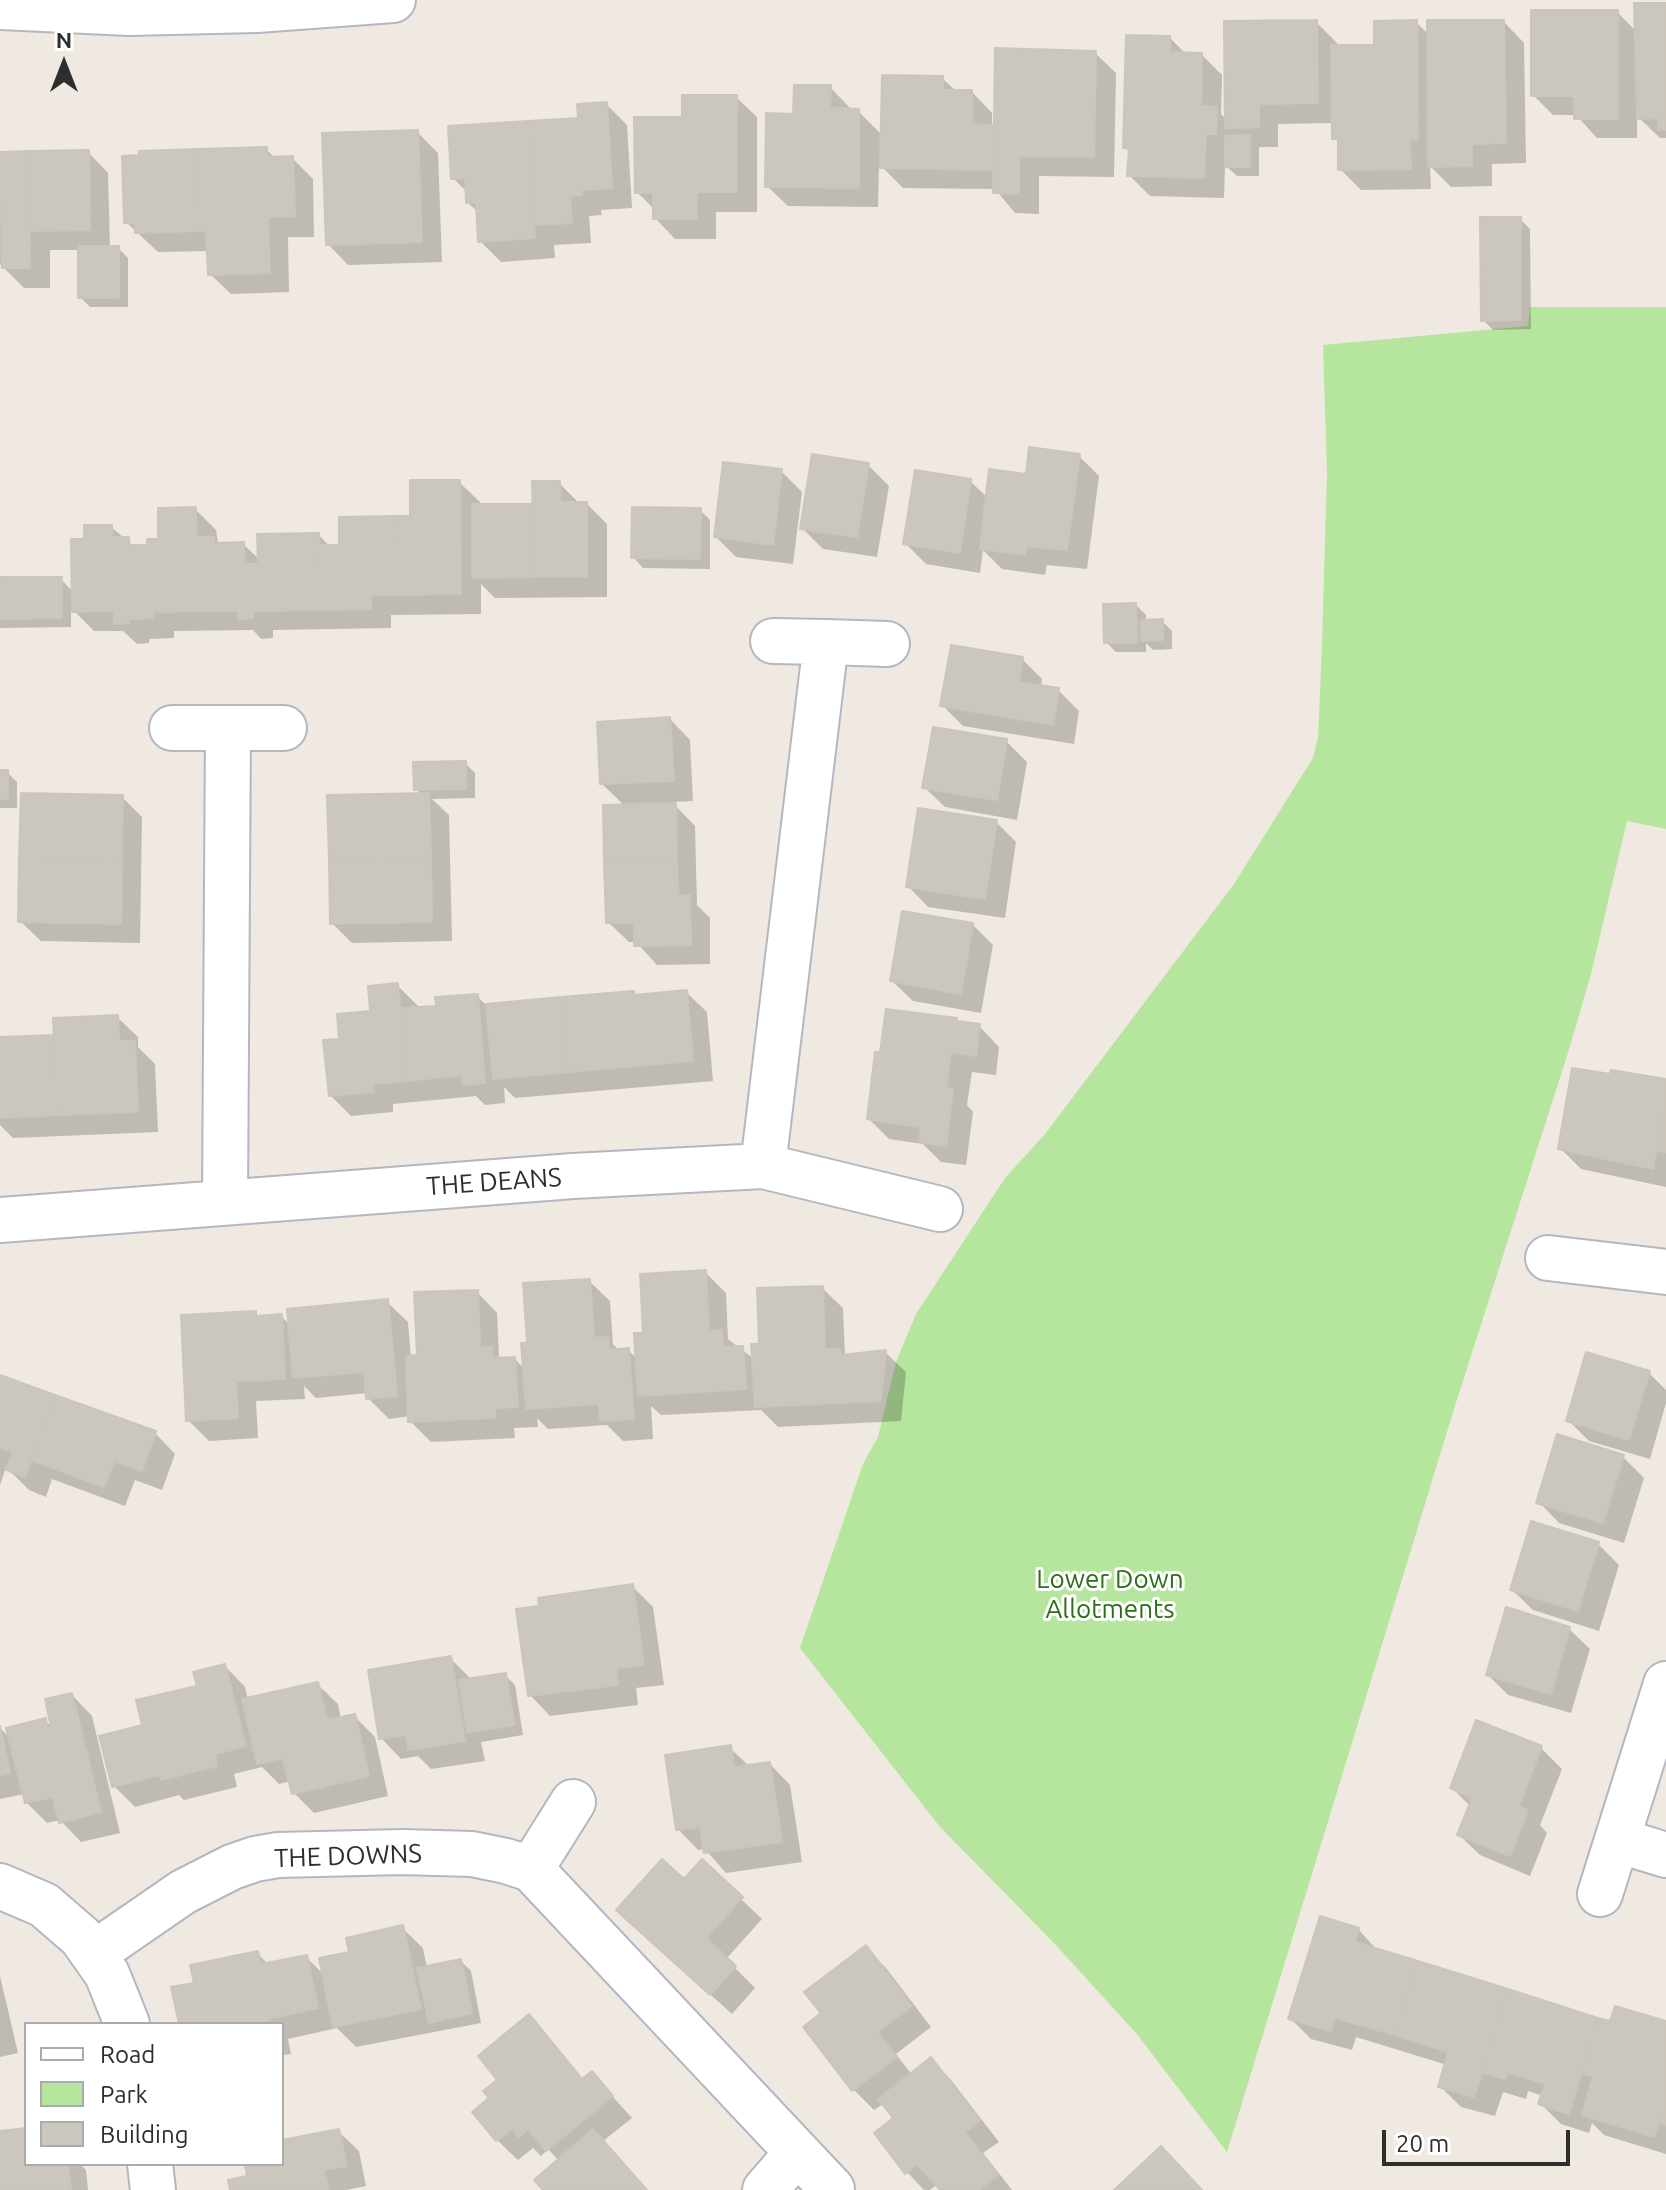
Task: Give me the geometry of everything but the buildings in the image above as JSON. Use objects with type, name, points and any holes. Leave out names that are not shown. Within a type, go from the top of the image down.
[{"type":"street","points":[[0,7],[129,13],[257,10],[393,0]]},
{"type":"street","points":[[773,641],[887,644]]},
{"type":"street","points":[[763,1166],[826,642]]},
{"type":"street","points":[[172,728],[284,728]]},
{"type":"street","points":[[225,1201],[228,728]]},
{"type":"street","name":"THE DEANS","points":[[0,1220],[588,1175],[763,1166],[940,1209]]},
{"type":"street","points":[[1548,1258],[1666,1272]]},
{"type":"street","points":[[1600,1894],[1666,1684]]},
{"type":"street","points":[[573,1802],[531,1869],[832,2189]]},
{"type":"street","points":[[1617,1840],[1666,1855]]},
{"type":"street","name":"THE DOWNS","points":[[93,1954],[183,1892],[255,1859],[278,1855],[447,1853],[497,1858],[531,1869]]},
{"type":"street","points":[[0,1886],[44,1905],[64,1920],[107,1974],[126,2022]]},
{"type":"street","points":[[765,2190],[797,2153]]},
{"type":"street","points":[[150,2166],[153,2190]]},
{"type":"green space","name":"Lower Down Allotments","points":[[1530,307],[1666,307],[1666,829],[1627,821],[1590,978],[1566,1059],[1454,1409],[1227,2152],[1136,2033],[1053,1942],[940,1827],[800,1648],[863,1464],[878,1437],[896,1362],[916,1314],[1005,1178],[1045,1134],[1234,884],[1313,758],[1318,738],[1327,472],[1323,345],[1528,326]]}]
